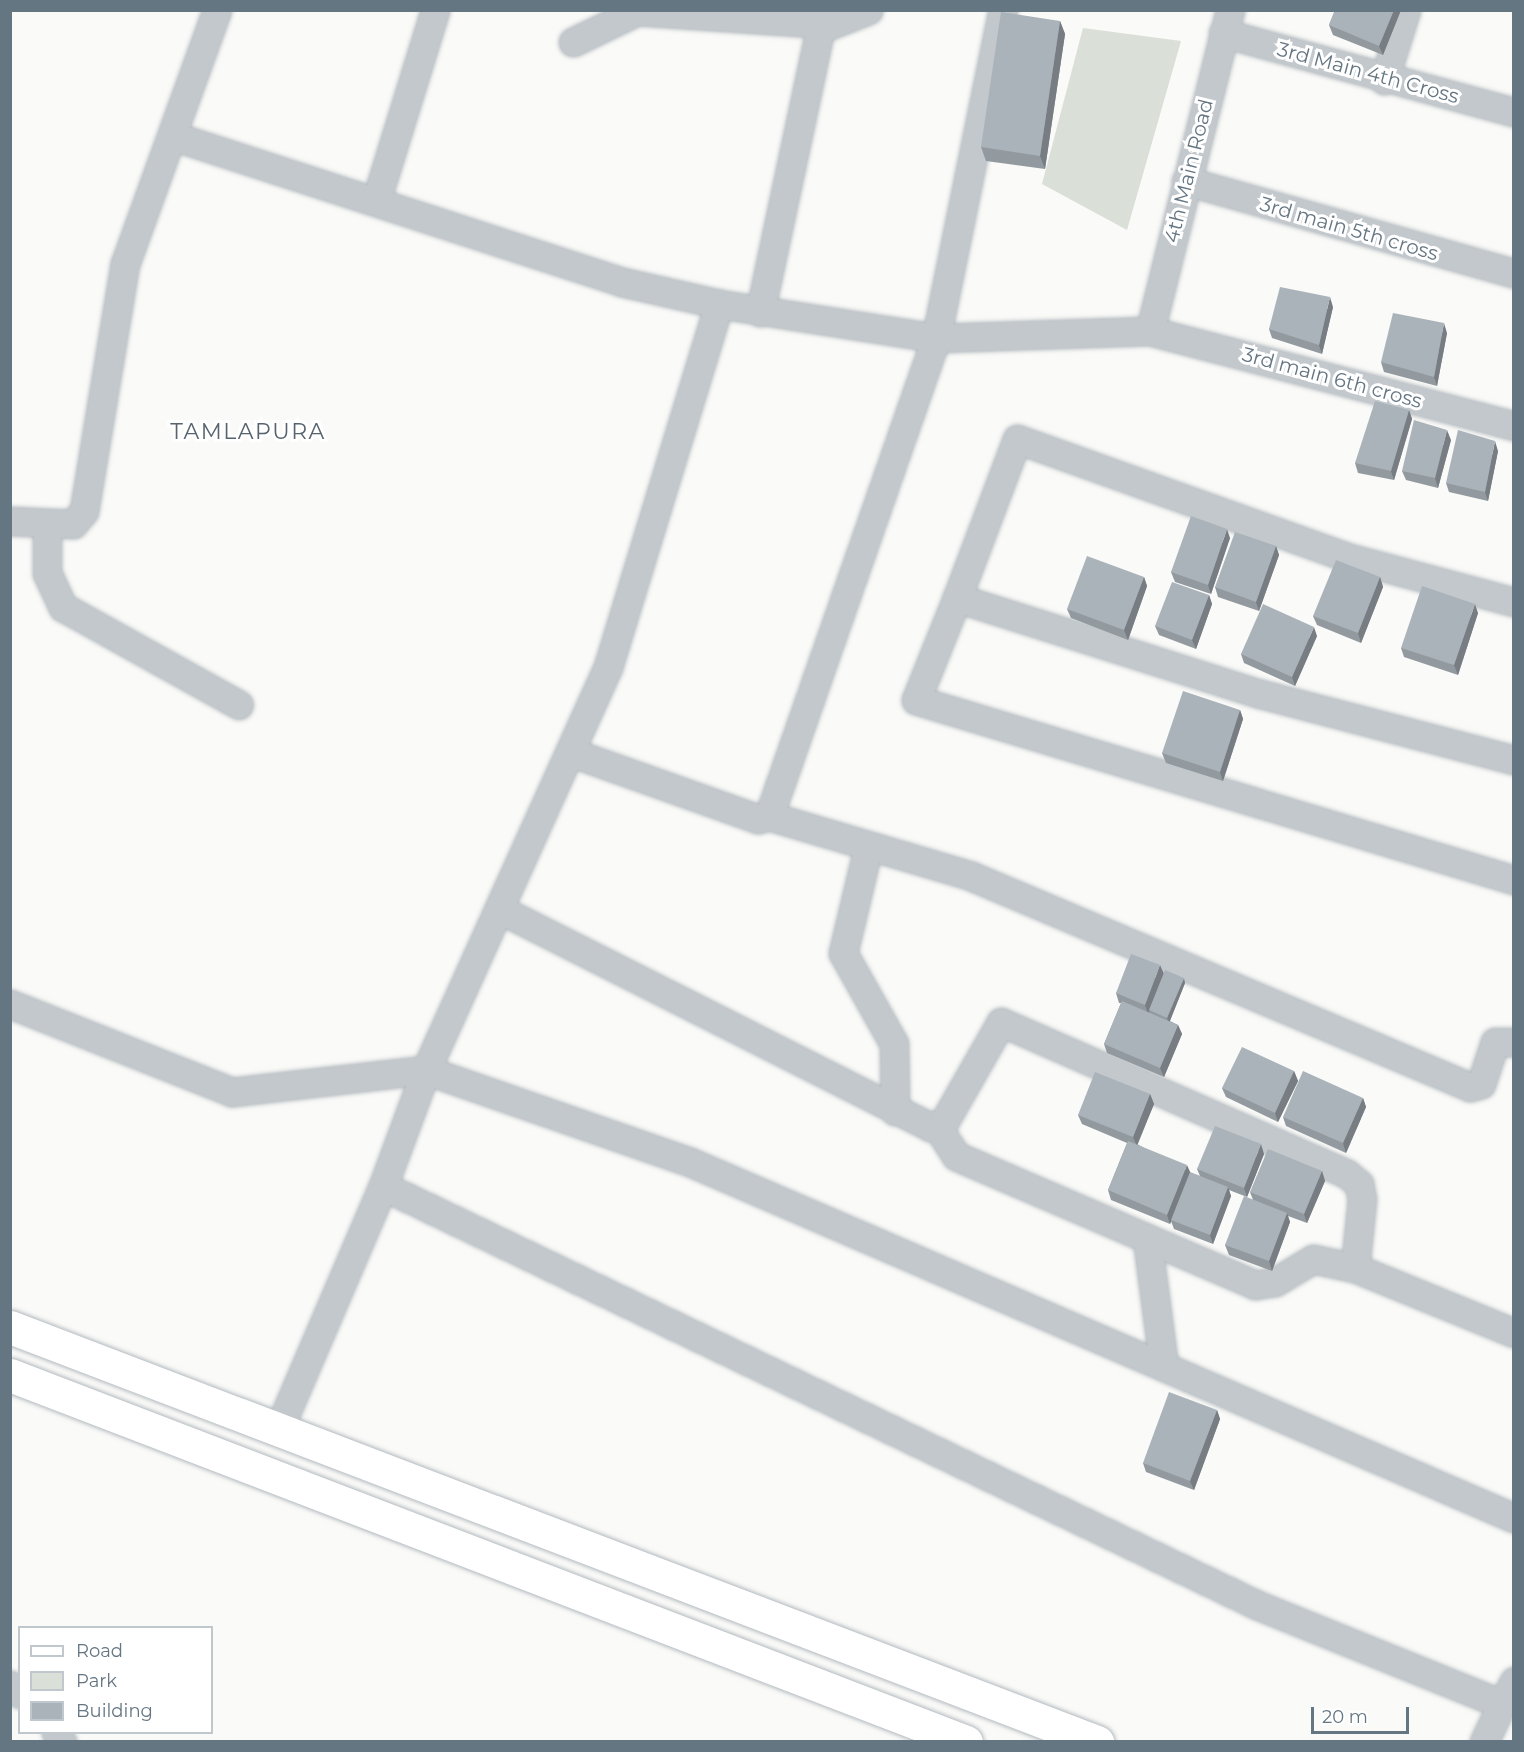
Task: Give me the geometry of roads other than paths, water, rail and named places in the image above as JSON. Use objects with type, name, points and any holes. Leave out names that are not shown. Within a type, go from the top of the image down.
[{"type":"main road","points":[[10,1327],[1097,1742]]},
{"type":"main road","points":[[10,1375],[966,1742]]},
{"type":"street","points":[[10,521],[47,525],[73,524],[84,511],[125,264],[218,10]]},
{"type":"street","points":[[376,201],[435,10]]},
{"type":"street","points":[[573,42],[637,11],[826,24],[868,10]]},
{"type":"street","points":[[769,816],[936,338],[1003,10]]},
{"type":"street","points":[[1383,80],[1406,10]]},
{"type":"street","name":"3rd Main 4th Cross","points":[[1226,22],[1383,80],[1514,112]]},
{"type":"street","name":"4th Main Road","points":[[1150,331],[1226,22]]},
{"type":"street","points":[[760,312],[818,36],[826,24]]},
{"type":"street","name":"3rd main 6th cross","points":[[173,136],[622,282],[719,304],[936,338],[1150,331],[1514,426]]},
{"type":"street","name":"3rd main 5th cross","points":[[1186,181],[1514,273]]},
{"type":"street","points":[[278,1431],[382,1186],[426,1070],[608,667],[719,304]]},
{"type":"street","points":[[1514,602],[1346,557],[1017,440],[916,700],[1514,880]]},
{"type":"street","points":[[47,525],[47,573],[63,607],[239,705]]},
{"type":"street","points":[[957,598],[1260,694],[1514,760]]},
{"type":"street","points":[[570,752],[758,819],[769,816],[868,848],[981,880],[1470,1087],[1481,1084],[1495,1042],[1514,1042]]},
{"type":"street","points":[[868,848],[843,953],[894,1044],[895,1111]]},
{"type":"street","points":[[499,909],[895,1111],[938,1128],[956,1156],[1255,1285],[1275,1282],[1313,1259],[1354,1268],[1514,1333]]},
{"type":"street","points":[[10,1004],[232,1092],[426,1070],[690,1162],[1514,1518]]},
{"type":"street","points":[[938,1128],[1001,1022],[1347,1174],[1359,1184],[1362,1199],[1354,1268]]},
{"type":"street","points":[[382,1186],[1107,1537],[1508,1693],[1484,1742]]},
{"type":"street","points":[[1147,1238],[1164,1367]]},
{"type":"district","name":"TAMLAPURA","points":[[248,432]]}]
